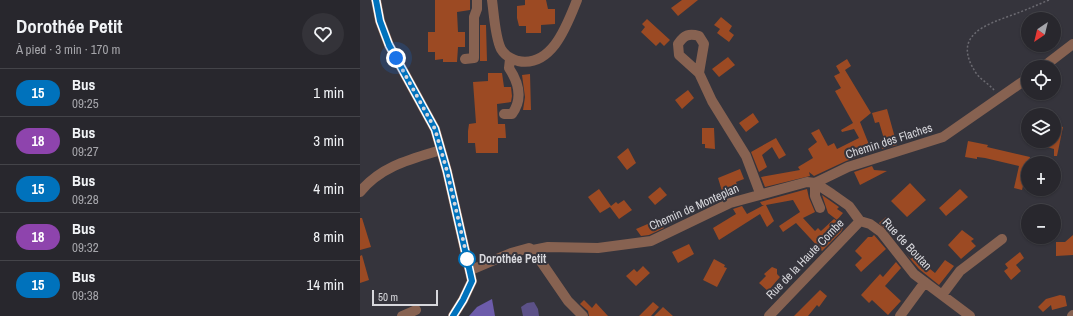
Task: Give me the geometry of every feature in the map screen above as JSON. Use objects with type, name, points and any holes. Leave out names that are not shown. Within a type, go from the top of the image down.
[{"type":"street","points":[[376,0],[380,21],[389,45],[424,106],[435,129],[471,270],[472,281],[453,316]]},
{"type":"street","points":[[465,59],[474,58],[474,18],[477,9],[477,0]]},
{"type":"street","points":[[492,0],[501,49],[510,59],[525,62],[539,60],[555,46],[576,0]]},
{"type":"street","points":[[1052,60],[1073,44]]},
{"type":"street","points":[[504,114],[512,114],[518,106],[518,81],[509,68],[510,59]]},
{"type":"street","points":[[699,73],[712,101],[746,156],[760,193]]},
{"type":"street","name":"Chemin des Flaches","points":[[815,183],[848,167],[943,138],[1021,83]]},
{"type":"street","points":[[360,192],[380,174],[407,159],[441,150]]},
{"type":"street","name":"Chemin de Monteplan","points":[[471,270],[525,248],[533,250],[548,248],[598,248],[651,241],[730,203],[760,193],[807,182],[815,183]]},
{"type":"street","points":[[815,183],[815,196],[820,208]]},
{"type":"street","name":"Rue de Boutan","points":[[815,183],[849,206],[860,221],[870,224],[881,232],[914,274],[970,316]]},
{"type":"street","name":"Rue de la Haute Combe","points":[[769,316],[860,221]]},
{"type":"street","points":[[942,295],[960,271],[1002,239]]},
{"type":"street","points":[[533,250],[568,301],[583,316]]},
{"type":"street","points":[[900,316],[925,282]]},
{"type":"street","points":[[402,316],[416,310]]},
{"type":"path","points":[[1000,98],[977,74],[968,58],[967,47],[971,38],[986,24],[1049,0]]},
{"type":"shaded area","points":[[492,299],[495,316],[469,316],[477,307]]},
{"type":"shaded area","points":[[534,302],[538,309],[539,316],[523,316],[521,307],[527,303]]},
{"type":"building","points":[[435,0],[470,0],[470,10],[457,12],[458,32],[465,32],[465,47],[458,47],[457,62],[443,62],[443,59],[435,60],[435,52],[428,52],[428,32],[435,32]]},
{"type":"building","points":[[525,0],[546,0],[548,9],[555,9],[555,24],[541,25],[541,33],[526,33],[526,26],[519,26],[517,18],[517,6],[525,5]]},
{"type":"building","points":[[682,0],[698,0],[678,16],[671,8]]},
{"type":"building","points":[[721,17],[732,26],[729,31],[734,35],[729,42],[717,33],[720,29],[714,25]]},
{"type":"building","points":[[647,19],[670,40],[664,46],[660,42],[656,46],[641,32],[645,27],[642,24]]},
{"type":"building","points":[[480,25],[486,25],[487,61],[480,61]]},
{"type":"building","points":[[728,57],[735,65],[719,77],[712,69]]},
{"type":"building","points":[[847,59],[851,66],[845,70],[871,113],[860,122],[872,152],[846,161],[814,176],[809,172],[810,176],[765,187],[761,177],[800,170],[798,167],[813,158],[808,149],[817,142],[811,133],[819,129],[828,146],[834,143],[837,149],[859,138],[854,129],[842,132],[841,130],[853,123],[835,91],[841,88],[834,76],[840,73],[836,66]]},
{"type":"building","points":[[488,73],[502,73],[504,87],[511,87],[511,102],[497,104],[498,124],[505,124],[506,138],[498,138],[498,153],[476,153],[475,143],[468,143],[469,124],[476,123],[473,82],[488,81]]},
{"type":"building","points":[[530,74],[531,110],[523,110],[525,97],[522,75]]},
{"type":"building","points":[[688,90],[694,98],[682,109],[675,100]]},
{"type":"building","points":[[887,109],[897,145],[882,149],[880,140],[884,139],[879,122],[875,123],[872,113]]},
{"type":"building","points":[[753,113],[759,122],[746,132],[739,123]]},
{"type":"building","points":[[1061,127],[1063,127],[1061,137]]},
{"type":"building","points":[[702,128],[714,128],[715,149],[705,148],[705,144],[702,144]]},
{"type":"building","points":[[776,138],[786,155],[779,159],[772,147],[762,155],[767,167],[759,172],[751,152]]},
{"type":"building","points":[[968,141],[1026,156],[1021,156],[1021,190],[1014,188],[1019,166],[985,158],[977,157],[977,159],[965,157]]},
{"type":"building","points":[[628,148],[636,163],[627,170],[617,157]]},
{"type":"building","points":[[1050,148],[1059,148],[1057,156],[1054,156],[1054,149]]},
{"type":"building","points":[[872,166],[874,170],[887,171],[860,185],[854,172]]},
{"type":"building","points":[[740,169],[744,179],[736,182],[737,185],[722,191],[718,178]]},
{"type":"building","points":[[910,183],[926,200],[907,217],[891,201]]},
{"type":"building","points":[[660,187],[667,195],[655,205],[648,197]]},
{"type":"building","points":[[599,189],[611,206],[616,202],[618,204],[624,200],[632,210],[619,219],[610,207],[600,213],[588,197]]},
{"type":"building","points":[[807,189],[815,212],[803,218],[815,231],[818,228],[821,231],[834,219],[844,226],[841,232],[822,251],[796,223],[783,232],[779,226],[800,212],[793,200],[766,205],[774,221],[767,227],[760,214],[719,240],[713,228],[736,214],[733,209],[742,206],[747,214],[764,205],[760,202]]},
{"type":"building","points":[[960,189],[968,197],[946,216],[939,208]]},
{"type":"building","points":[[822,195],[839,207],[837,209],[843,213],[837,220],[828,213]]},
{"type":"building","points":[[886,217],[897,228],[890,234],[879,223]]},
{"type":"building","points":[[360,218],[362,218],[371,247],[360,250]]},
{"type":"building","points":[[659,222],[664,228],[649,235],[641,236],[636,229],[650,223],[651,225]]},
{"type":"building","points":[[962,230],[974,239],[971,241],[976,246],[961,259],[948,245]]},
{"type":"building","points":[[874,235],[886,249],[861,272],[855,265],[862,258],[855,251],[868,237],[872,237]]},
{"type":"building","points":[[1073,235],[1073,255],[1056,256],[1056,244],[1065,242]]},
{"type":"building","points":[[689,244],[694,254],[678,263],[672,252]]},
{"type":"building","points":[[1020,252],[1024,258],[1016,265],[1021,271],[1011,280],[1004,271],[1008,268],[1005,264]]},
{"type":"building","points":[[906,254],[911,259],[914,256],[935,273],[945,260],[954,266],[939,285],[919,269]]},
{"type":"building","points":[[362,255],[369,280],[360,283],[360,256]]},
{"type":"building","points":[[714,259],[725,265],[724,267],[727,268],[717,287],[703,280]]},
{"type":"building","points":[[896,262],[901,268],[885,286],[901,301],[888,315],[872,300],[869,303],[861,295],[880,274],[883,277]]},
{"type":"building","points":[[643,266],[650,273],[636,286],[626,276],[634,269],[637,272]]},
{"type":"building","points":[[772,267],[777,269],[777,274],[780,277],[768,291],[759,283],[766,276],[764,274]]},
{"type":"building","points":[[820,290],[827,296],[819,307],[817,305],[808,316],[794,316]]},
{"type":"building","points":[[1060,295],[1065,296],[1067,306],[1052,310],[1051,305],[1043,312],[1038,307],[1046,299]]},
{"type":"building","points":[[584,300],[592,308],[596,303],[608,316],[589,316],[588,311],[580,304]]},
{"type":"building","points":[[653,302],[659,307],[651,316],[639,316]]},
{"type":"building","points":[[663,307],[673,316],[654,316]]},
{"type":"bus line","name":"15","points":[[376,0],[380,21],[389,45],[424,106],[435,129],[447,171],[463,244],[471,270],[472,281],[453,316]]},
{"type":"place","name":"Dorothée Petit","points":[[467,259]]},
{"type":"route","points":[[396,58],[424,106],[435,129],[447,171],[468,261],[467,259]]}]
